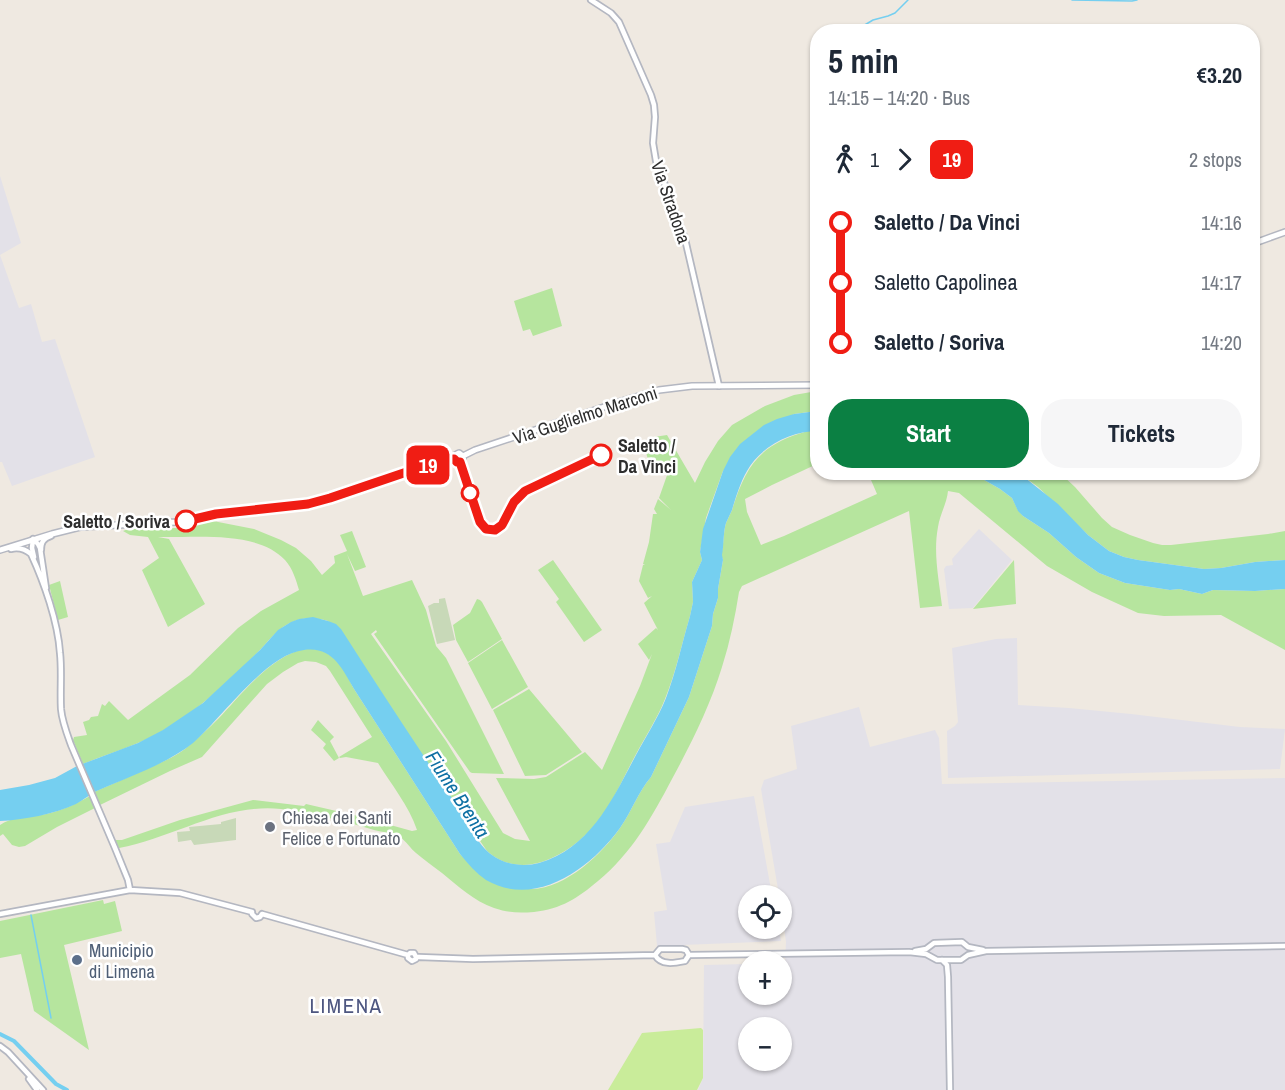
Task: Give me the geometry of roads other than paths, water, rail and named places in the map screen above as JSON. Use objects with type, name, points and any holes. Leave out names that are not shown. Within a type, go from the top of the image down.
[{"type":"main road","points":[[1260,241],[1285,232]]},
{"type":"main road","name":"Via Guglielmo Marconi","points":[[0,551],[67,530],[186,521],[225,513],[308,504],[442,460],[454,459],[459,453],[463,456],[645,393],[683,386],[810,385]]},
{"type":"street","name":"Via Stradona","points":[[591,0],[611,13],[619,22],[651,96],[655,117],[653,143],[656,160],[685,239],[719,386]]},
{"type":"street","points":[[41,556],[41,545],[44,540],[67,530]]},
{"type":"street","points":[[33,540],[38,544],[41,556],[46,595]]},
{"type":"street","points":[[33,540],[32,548],[36,566],[59,642],[62,711],[66,731],[128,880],[130,890]]},
{"type":"street","points":[[0,551],[14,548],[26,550],[36,566]]},
{"type":"street","points":[[0,914],[130,890],[180,893],[261,910],[262,914],[408,955],[414,952],[416,957],[490,959],[655,956],[661,962],[671,962],[685,961],[689,955]]},
{"type":"street","points":[[256,910],[252,914],[256,918],[262,914]]},
{"type":"street","points":[[909,952],[929,947],[934,943],[962,942],[968,948],[986,951],[1285,946]]},
{"type":"street","points":[[929,947],[930,956]]},
{"type":"street","points":[[968,948],[968,955]]},
{"type":"street","points":[[655,956],[660,949],[682,949],[686,950],[689,955]]},
{"type":"street","points":[[689,955],[909,952],[922,953],[933,959],[957,960],[986,951]]},
{"type":"street","points":[[942,960],[947,965],[948,977],[950,1090]]},
{"type":"street","points":[[948,977],[952,963],[957,960]]},
{"type":"street","points":[[0,1046],[43,1090]]},
{"type":"street","points":[[27,1073],[37,1090]]},
{"type":"water","points":[[810,412],[810,432],[787,437],[768,448],[753,462],[740,485],[724,531],[723,560],[712,626],[689,697],[651,777],[620,828],[608,843],[578,870],[561,880],[543,887],[524,890],[505,888],[486,880],[475,871],[460,854],[340,666],[329,655],[314,650],[290,654],[275,663],[245,689],[193,743],[172,757],[96,791],[68,808],[39,816],[0,821],[0,790],[55,778],[77,766],[138,743],[163,730],[203,703],[278,630],[299,619],[313,617],[336,624],[341,629],[473,833],[487,851],[503,861],[521,865],[539,863],[557,856],[573,846],[598,820],[663,705],[690,616],[693,602],[692,582],[702,560],[700,552],[703,529],[730,457],[740,444],[764,425],[794,414]]},
{"type":"water","points":[[984,480],[1028,480],[1058,504],[1088,535],[1109,551],[1124,557],[1204,569],[1285,560],[1285,589],[1213,590],[1202,594],[1125,583],[1099,573],[1076,557],[1049,533],[1023,516],[1012,498]]},
{"type":"waterway","points":[[866,24],[895,13],[908,0]]},
{"type":"waterway","points":[[1072,0],[1137,0]]},
{"type":"waterway","points":[[31,915],[51,1018]]},
{"type":"waterway","points":[[0,1034],[14,1041],[56,1084],[67,1090]]},
{"type":"place","name":"Saletto / Da Vinci","points":[[601,455]]},
{"type":"place","name":"Saletto / Soriva","points":[[186,521]]},
{"type":"place","name":"Chiesa dei Santi Felice e Fortunato","points":[[270,827]]},
{"type":"place","name":"Municipio di Limena","points":[[77,960]]},
{"type":"district","name":"LIMENA","points":[[346,1005]]},
{"type":"water label","name":"Fiume Brenta","points":[[458,794]]}]
